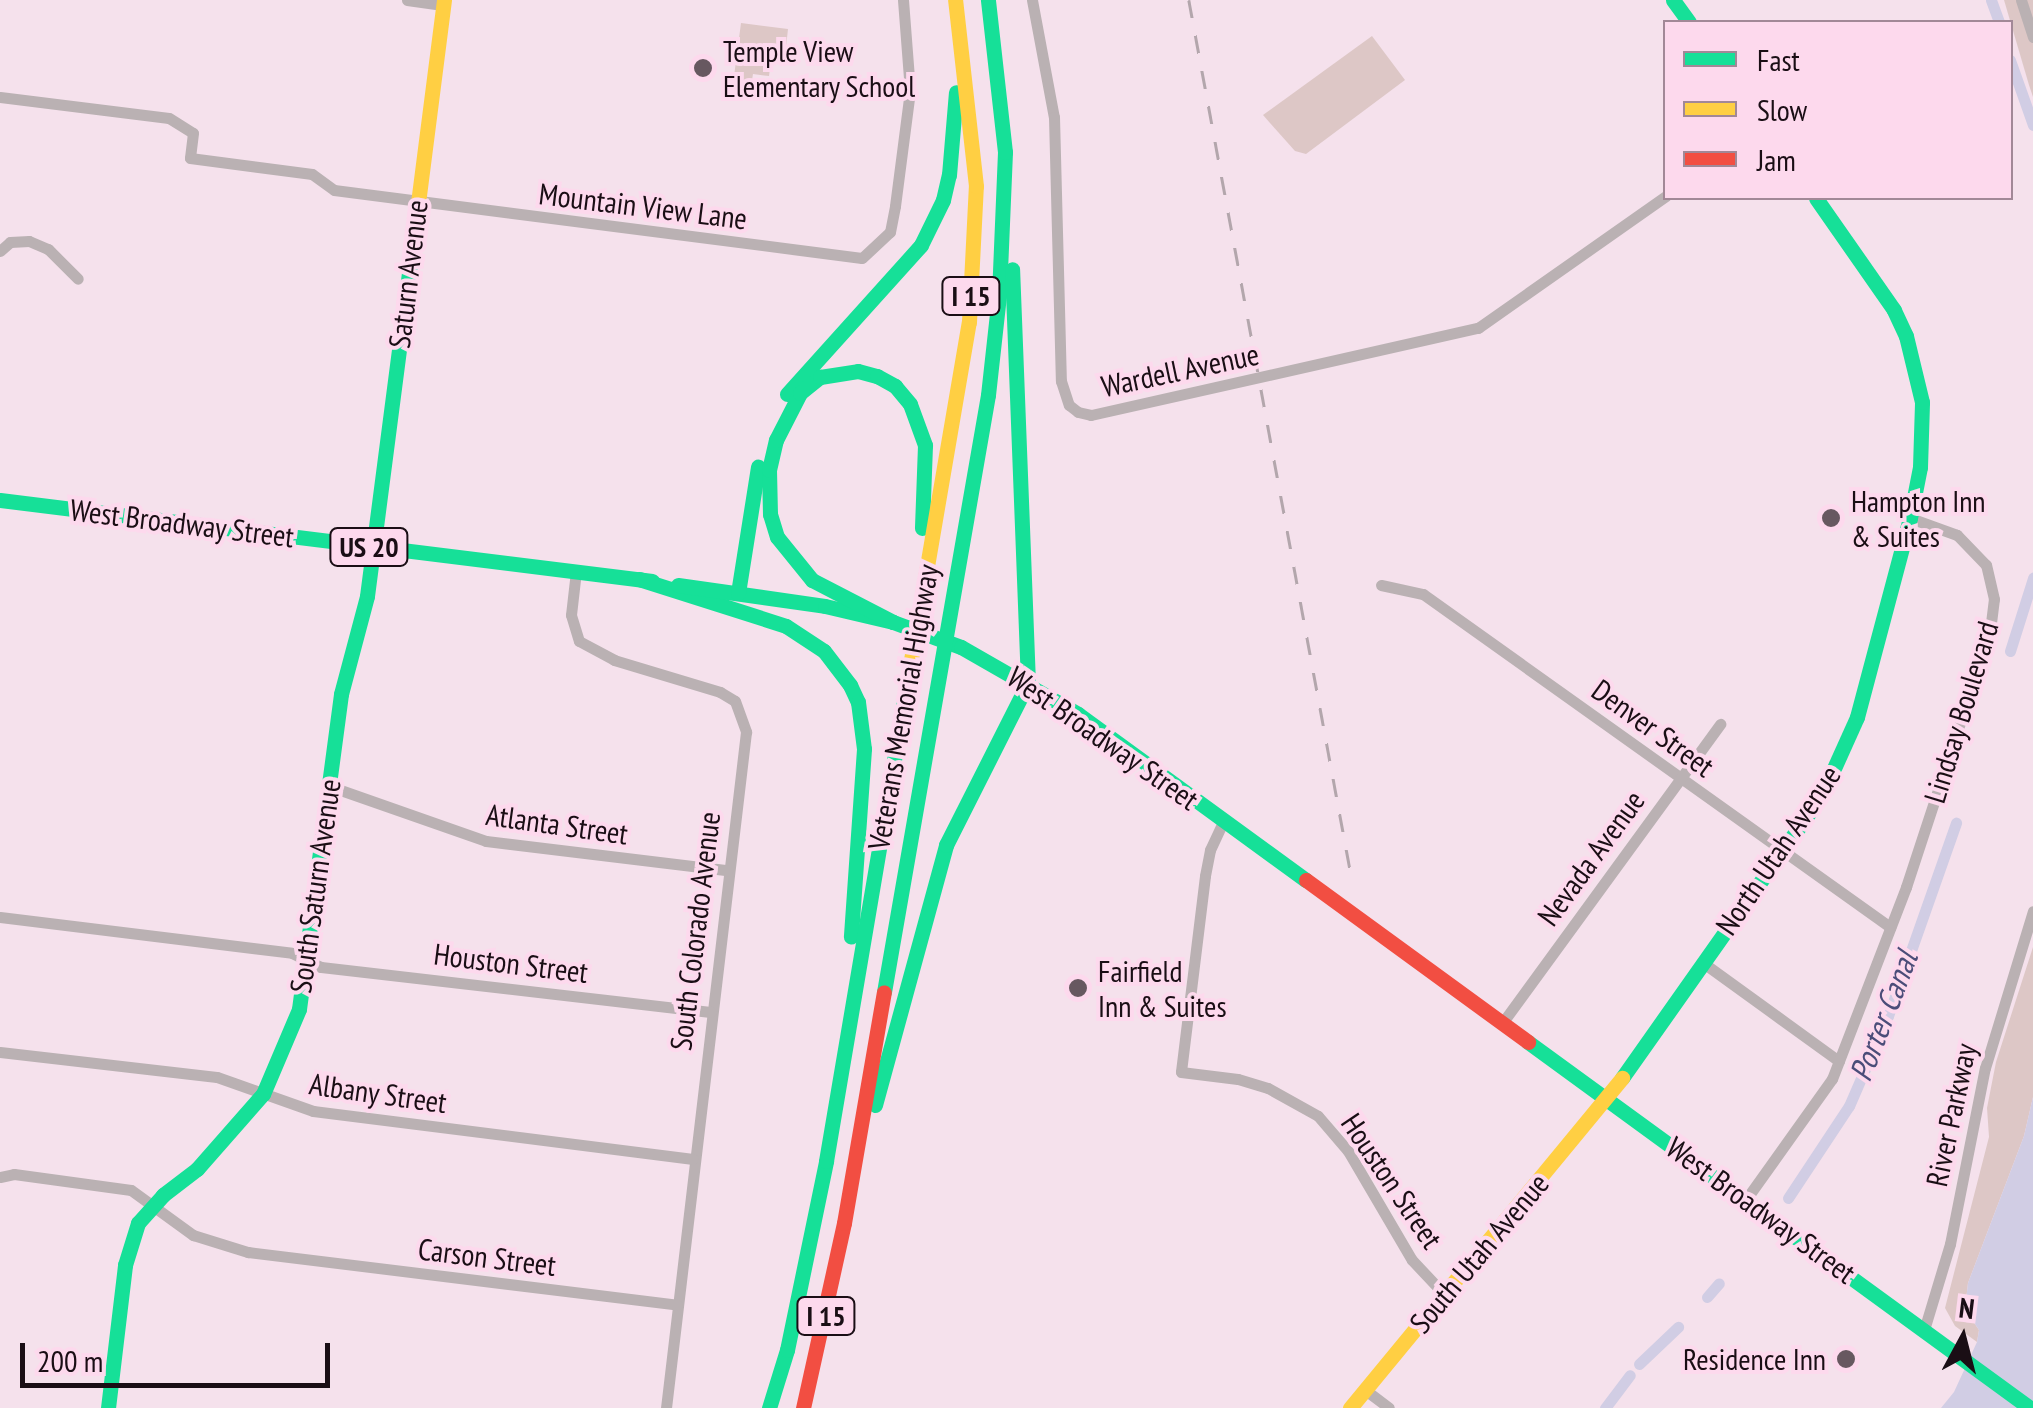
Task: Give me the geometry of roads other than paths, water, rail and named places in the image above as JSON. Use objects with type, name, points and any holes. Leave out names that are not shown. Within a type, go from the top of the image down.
[{"type":"main road","name":"Veterans Memorial Highway","points":[[769,1408],[787,1350],[826,1162],[974,268],[974,150],[952,0]]},
{"type":"main road","points":[[738,593],[761,452],[774,415],[801,375],[912,260],[944,200],[957,124],[952,0]]},
{"type":"main road","points":[[1673,0],[1688,20]]},
{"type":"main road","name":"Saturn Avenue","points":[[374,548],[444,2]]},
{"type":"main road","name":"Veterans Memorial Highway","points":[[804,1408],[844,1223],[992,362],[1005,152],[990,5]]},
{"type":"main road","points":[[844,1223],[933,881],[968,796],[1028,683],[1005,152]]},
{"type":"main road","points":[[1817,200],[1892,307],[1917,372],[1924,426],[1910,518]]},
{"type":"main road","points":[[893,622],[812,580],[777,537],[770,514],[769,470],[776,440],[800,393],[820,378],[858,371],[877,376],[894,386],[919,423],[926,468],[920,588]]},
{"type":"main road","name":"West Broadway Street","points":[[0,500],[738,593],[893,622],[961,647],[1028,683],[1747,1198],[2030,1408]]},
{"type":"main road","name":"North Utah Avenue","points":[[1608,1098],[1822,795],[1857,716],[1910,518]]},
{"type":"main road","name":"South Saturn Avenue","points":[[108,1408],[125,1265],[138,1222],[197,1169],[263,1094],[299,1008],[341,694],[367,596],[374,548]]},
{"type":"main road","points":[[639,580],[762,618],[806,636],[839,666],[858,702],[864,749],[860,839],[826,1162]]},
{"type":"main road","name":"South Utah Avenue","points":[[1350,1408],[1608,1098]]},
{"type":"street","points":[[408,0],[444,2]]},
{"type":"street","name":"Mountain View Lane","points":[[0,97],[169,118],[193,133],[190,158],[312,174],[334,190],[862,258],[890,232],[895,206],[910,91],[903,0]]},
{"type":"street","name":"Wardell Avenue","points":[[1032,0],[1054,117],[1061,381],[1069,405],[1078,412],[1108,411],[1478,328],[1663,198]]},
{"type":"street","points":[[2021,0],[2033,36]]},
{"type":"street","points":[[0,251],[10,242],[30,241],[48,250],[78,278]]},
{"type":"street","name":"Lindsay Boulevard","points":[[1747,1198],[1821,1099],[1839,1061],[1890,927],[1990,630],[1994,599],[1986,565],[1970,546],[1943,529],[1910,518]]},
{"type":"street","name":"South Colorado Avenue","points":[[576,571],[570,615],[579,641],[614,660],[720,692],[735,702],[746,732],[666,1408]]},
{"type":"street","name":"Denver Street","points":[[1381,586],[1423,594],[1890,927]]},
{"type":"street","name":"Nevada Avenue","points":[[1502,1022],[1720,724]]},
{"type":"street","name":"Atlanta Street","points":[[329,786],[486,841],[727,870]]},
{"type":"street","name":"Houston Street","points":[[1223,822],[1210,850],[1205,876],[1181,1072],[1238,1078],[1268,1088],[1318,1116],[1348,1151],[1396,1236],[1443,1293]]},
{"type":"street","name":"River Parkway","points":[[1924,1330],[1950,1244],[1985,1065],[2033,911]]},
{"type":"street","name":"Houston Street","points":[[0,917],[291,953],[322,966],[710,1012]]},
{"type":"street","points":[[1702,962],[1839,1061]]},
{"type":"street","name":"Albany Street","points":[[0,1052],[218,1078],[314,1111],[693,1159]]},
{"type":"street","name":"Carson Street","points":[[0,1177],[14,1174],[130,1190],[193,1235],[248,1252],[678,1305]]},
{"type":"street","points":[[1364,1389],[1388,1408]]},
{"type":"waterway","name":"Porter Canal","points":[[1991,0],[1998,20]]},
{"type":"waterway","name":"Porter Canal","points":[[2013,68],[2033,125]]},
{"type":"waterway","name":"Porter Canal","points":[[2010,651],[2033,578]]},
{"type":"waterway","name":"Porter Canal","points":[[1788,1198],[1849,1106],[1888,1016],[1956,823]]},
{"type":"waterway","name":"Porter Canal","points":[[1707,1297],[1719,1283]]},
{"type":"waterway","name":"Porter Canal","points":[[1639,1364],[1678,1327]]},
{"type":"waterway","name":"Porter Canal","points":[[1605,1408],[1630,1375]]},
{"type":"railway","points":[[1189,0],[1350,869]]},
{"type":"place","name":"Temple View Elementary School","points":[[703,68]]},
{"type":"place","name":"Hampton Inn & Suites","points":[[1831,518]]},
{"type":"place","name":"Fairfield Inn & Suites","points":[[1078,988]]},
{"type":"place","name":"Residence Inn","points":[[1846,1359]]}]
